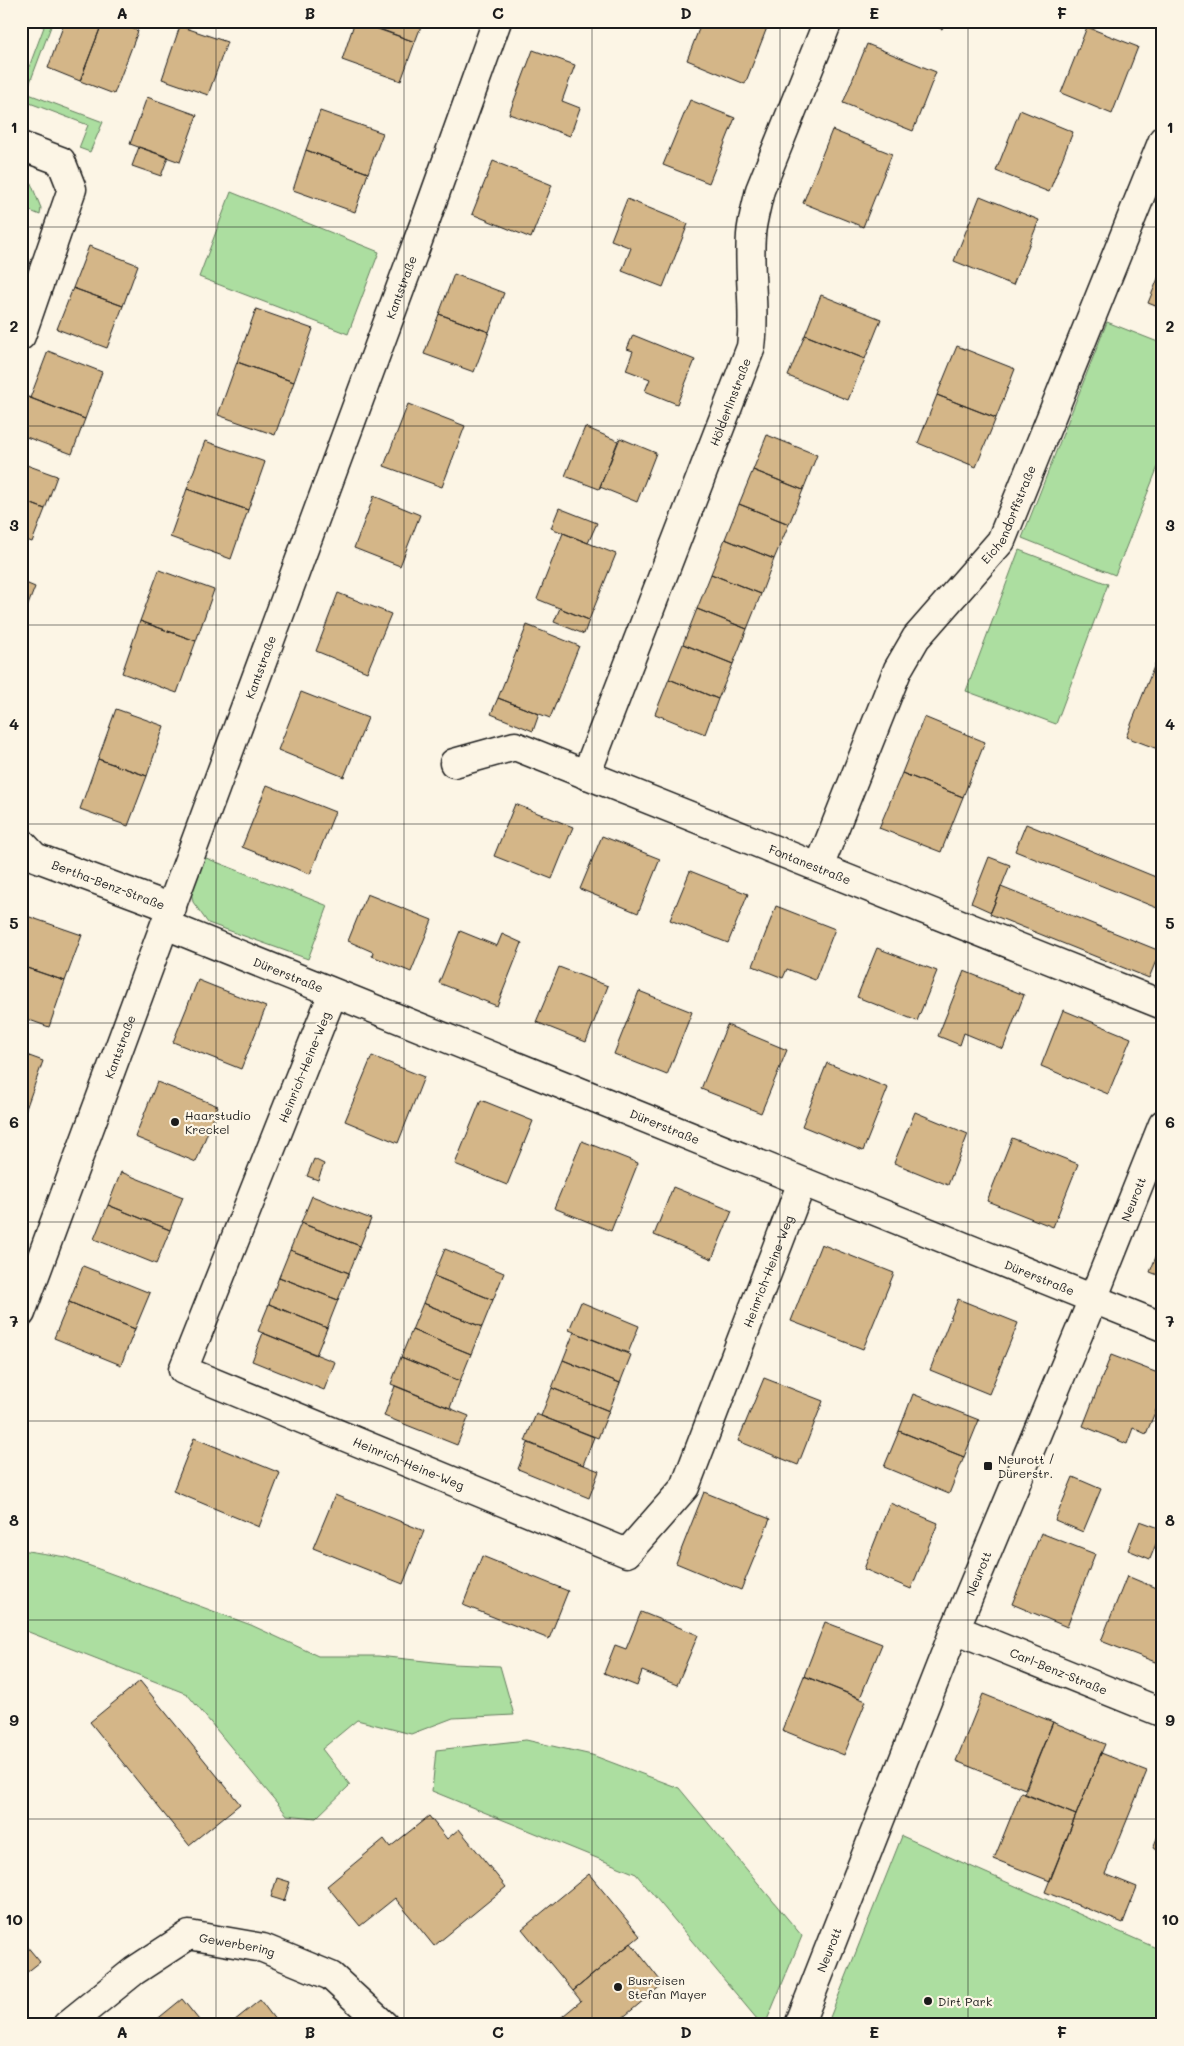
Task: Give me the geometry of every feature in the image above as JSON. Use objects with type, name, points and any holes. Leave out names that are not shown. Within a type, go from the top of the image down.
[{"type":"street","name":"Kantstraße","points":[[21,1313],[169,917],[497,21]]},
{"type":"street","name":"Hölderlinstraße","points":[[586,775],[748,356],[755,321],[751,235],[760,190],[828,21]]},
{"type":"street","name":"Eichendorffstraße","points":[[819,867],[898,669],[916,638],[1000,541],[1163,140]]},
{"type":"street","points":[[21,146],[61,161],[72,189],[21,336]]},
{"type":"street","name":"Fontanestraße","points":[[454,763],[516,746],[1163,1005]]},
{"type":"street","name":"Bertha-Benz-Straße","points":[[21,842],[35,857],[169,917]]},
{"type":"street","name":"Dürerstraße","points":[[169,917],[333,992],[1163,1327]]},
{"type":"street","name":"Heinrich-Heine-Weg","points":[[333,992],[183,1370],[627,1553],[685,1487],[802,1182]]},
{"type":"street","name":"Neurott","points":[[799,2025],[955,1629],[1093,1299],[1163,1124]]},
{"type":"street","name":"Carl-Benz-Straße","points":[[955,1629],[1163,1713]]},
{"type":"street","name":"Gewerbering","points":[[67,2025],[134,1971],[189,1935],[263,1948],[331,1976],[384,2025]]},
{"type":"green space","points":[[29,21],[53,21],[26,93],[103,122],[90,152],[79,148],[88,125],[27,102],[21,118],[21,73],[26,75],[44,27]]},
{"type":"green space","points":[[21,169],[26,171],[41,208],[40,215],[21,207]]},
{"type":"green space","points":[[231,192],[379,252],[348,334],[199,277]]},
{"type":"green space","points":[[1107,322],[1163,344],[1163,454],[1115,575],[1022,538]]},
{"type":"green space","points":[[1019,550],[1108,584],[1056,724],[966,691]]},
{"type":"green space","points":[[201,856],[328,906],[308,959],[208,923],[193,902],[190,886]]},
{"type":"green space","points":[[21,1550],[66,1557],[251,1625],[318,1656],[378,1656],[453,1664],[500,1666],[514,1715],[453,1718],[411,1734],[357,1720],[322,1749],[350,1785],[316,1818],[287,1815],[187,1694],[21,1629]]},
{"type":"green space","points":[[526,1740],[592,1755],[679,1788],[802,1936],[765,2025],[762,2025],[636,1874],[432,1791],[436,1750]]},
{"type":"green space","points":[[902,1836],[1163,1951],[1163,2025],[827,2025]]},
{"type":"building","points":[[65,21],[103,21],[80,81],[48,68]]},
{"type":"building","points":[[103,21],[123,21],[122,24],[138,31],[114,94],[80,81]]},
{"type":"building","points":[[355,21],[415,42],[401,81],[342,60]]},
{"type":"building","points":[[358,21],[423,21],[415,42]]},
{"type":"building","points":[[702,21],[760,21],[768,25],[745,84],[687,60]]},
{"type":"building","points":[[922,21],[945,21],[942,29]]},
{"type":"building","points":[[180,26],[227,42],[208,95],[162,79]]},
{"type":"building","points":[[1087,27],[1138,47],[1112,114],[1061,93]]},
{"type":"building","points":[[867,44],[936,72],[913,131],[843,103]]},
{"type":"building","points":[[533,50],[575,65],[562,101],[580,108],[570,136],[509,114]]},
{"type":"building","points":[[147,97],[197,115],[180,162],[130,144]]},
{"type":"building","points":[[690,100],[735,118],[709,183],[663,165]]},
{"type":"building","points":[[1020,110],[1073,132],[1049,192],[996,171]]},
{"type":"building","points":[[320,111],[383,133],[368,173],[306,150]]},
{"type":"building","points":[[832,130],[892,154],[863,227],[803,203]]},
{"type":"building","points":[[139,147],[168,157],[161,176],[132,166]]},
{"type":"building","points":[[306,150],[368,173],[355,212],[293,190]]},
{"type":"building","points":[[493,161],[552,185],[531,238],[472,214]]},
{"type":"building","points":[[980,196],[1039,220],[1013,285],[954,261]]},
{"type":"building","points":[[627,199],[688,224],[663,287],[622,271],[631,248],[611,240]]},
{"type":"building","points":[[89,246],[138,265],[123,306],[73,288]]},
{"type":"building","points":[[1163,266],[1163,309],[1148,303]]},
{"type":"building","points":[[454,274],[504,293],[489,332],[439,314]]},
{"type":"building","points":[[73,288],[123,306],[107,348],[57,329]]},
{"type":"building","points":[[821,295],[881,319],[865,359],[805,335]]},
{"type":"building","points":[[256,309],[313,329],[294,382],[237,362]]},
{"type":"building","points":[[439,314],[489,332],[474,372],[424,354]]},
{"type":"building","points":[[633,335],[695,360],[677,404],[645,391],[650,379],[626,370],[633,351],[627,349]]},
{"type":"building","points":[[805,335],[865,359],[848,400],[788,376]]},
{"type":"building","points":[[957,346],[1015,369],[996,418],[937,395]]},
{"type":"building","points":[[48,351],[102,372],[85,419],[30,398]]},
{"type":"building","points":[[237,362],[294,382],[275,435],[218,415]]},
{"type":"building","points":[[23,395],[85,419],[72,454],[21,435]]},
{"type":"building","points":[[937,395],[996,418],[976,467],[918,443]]},
{"type":"building","points":[[408,404],[465,426],[442,487],[384,466]]},
{"type":"building","points":[[585,427],[618,441],[599,489],[565,476]]},
{"type":"building","points":[[767,435],[817,455],[803,490],[753,470]]},
{"type":"building","points":[[620,438],[656,453],[637,502],[600,487]]},
{"type":"building","points":[[205,441],[265,462],[248,510],[187,489]]},
{"type":"building","points":[[21,463],[57,476],[45,509],[21,500]]},
{"type":"building","points":[[753,470],[803,490],[789,524],[739,504]]},
{"type":"building","points":[[187,489],[248,510],[231,559],[170,537]]},
{"type":"building","points":[[374,496],[420,515],[400,566],[354,548]]},
{"type":"building","points":[[21,500],[45,509],[32,542],[21,538]]},
{"type":"building","points":[[739,504],[789,524],[774,559],[725,539]]},
{"type":"building","points":[[559,508],[597,523],[588,543],[551,528]]},
{"type":"building","points":[[563,533],[616,554],[589,620],[537,599]]},
{"type":"building","points":[[725,539],[774,559],[761,594],[711,574]]},
{"type":"building","points":[[159,570],[214,590],[196,641],[140,621]]},
{"type":"building","points":[[711,574],[761,594],[747,629],[697,609]]},
{"type":"building","points":[[21,581],[35,587],[21,623]]},
{"type":"building","points":[[338,593],[391,614],[367,672],[316,651]]},
{"type":"building","points":[[560,608],[589,620],[584,634],[554,622]]},
{"type":"building","points":[[697,609],[747,629],[733,664],[683,644]]},
{"type":"building","points":[[140,621],[196,641],[177,693],[122,673]]},
{"type":"building","points":[[527,625],[579,646],[550,718],[498,698]]},
{"type":"building","points":[[683,644],[733,664],[718,699],[669,679]]},
{"type":"building","points":[[1159,654],[1163,656],[1163,751],[1126,737]]},
{"type":"building","points":[[669,679],[718,699],[705,734],[655,714]]},
{"type":"building","points":[[301,692],[368,718],[344,777],[278,750]]},
{"type":"building","points":[[498,698],[539,714],[533,731],[491,714]]},
{"type":"building","points":[[116,709],[164,726],[147,776],[98,759]]},
{"type":"building","points":[[924,717],[985,742],[963,797],[902,773]]},
{"type":"building","points":[[98,759],[147,776],[128,826],[80,809]]},
{"type":"building","points":[[902,773],[963,797],[941,852],[879,828]]},
{"type":"building","points":[[267,785],[335,812],[310,874],[242,847]]},
{"type":"building","points":[[515,804],[573,827],[552,879],[494,856]]},
{"type":"building","points":[[1026,824],[1163,880],[1162,910],[1015,851]]},
{"type":"building","points":[[602,836],[660,859],[638,913],[580,889]]},
{"type":"building","points":[[989,857],[1010,865],[991,912],[971,903]]},
{"type":"building","points":[[690,871],[748,894],[728,943],[670,920]]},
{"type":"building","points":[[1001,887],[1160,951],[1149,978],[990,914]]},
{"type":"building","points":[[367,894],[432,920],[411,972],[372,956],[373,952],[348,941]]},
{"type":"building","points":[[776,906],[835,929],[815,980],[787,969],[783,978],[753,966]]},
{"type":"building","points":[[21,914],[82,935],[65,981],[21,966]]},
{"type":"building","points":[[460,931],[497,946],[502,934],[522,943],[497,1006],[439,983]]},
{"type":"building","points":[[877,948],[937,971],[917,1021],[857,997]]},
{"type":"building","points":[[21,966],[65,981],[49,1027],[21,1017]]},
{"type":"building","points":[[559,967],[608,986],[586,1042],[536,1022]]},
{"type":"building","points":[[964,971],[1024,995],[1003,1049],[964,1033],[960,1045],[938,1036]]},
{"type":"building","points":[[198,980],[266,1007],[241,1069],[173,1042]]},
{"type":"building","points":[[639,991],[692,1012],[667,1075],[614,1054]]},
{"type":"building","points":[[1063,1010],[1131,1038],[1108,1094],[1041,1066]]},
{"type":"building","points":[[727,1025],[787,1050],[761,1113],[701,1089]]},
{"type":"building","points":[[21,1053],[43,1061],[27,1106],[21,1103]]},
{"type":"building","points":[[372,1056],[424,1077],[398,1143],[345,1121]]},
{"type":"building","points":[[827,1063],[888,1088],[863,1151],[802,1126]]},
{"type":"building","points":[[157,1082],[218,1106],[196,1162],[135,1137]]},
{"type":"building","points":[[481,1100],[533,1121],[507,1185],[455,1164]]},
{"type":"building","points":[[21,1103],[27,1106],[21,1122]]},
{"type":"building","points":[[915,1112],[968,1134],[948,1185],[894,1163]]},
{"type":"building","points":[[1012,1138],[1078,1164],[1053,1227],[987,1201]]},
{"type":"building","points":[[582,1141],[638,1163],[611,1231],[554,1208]]},
{"type":"building","points":[[314,1159],[324,1164],[318,1180],[307,1176]]},
{"type":"building","points":[[121,1172],[183,1197],[170,1230],[108,1205]]},
{"type":"building","points":[[673,1187],[732,1211],[712,1259],[654,1235]]},
{"type":"building","points":[[312,1196],[371,1219],[360,1246],[301,1223]]},
{"type":"building","points":[[108,1205],[170,1230],[156,1264],[94,1239]]},
{"type":"building","points":[[301,1223],[360,1246],[349,1273],[290,1250]]},
{"type":"building","points":[[1163,1239],[1163,1277],[1150,1272]]},
{"type":"building","points":[[821,1244],[894,1273],[863,1349],[791,1321]]},
{"type":"building","points":[[445,1249],[504,1273],[493,1300],[434,1276]]},
{"type":"building","points":[[290,1250],[349,1273],[338,1300],[279,1277]]},
{"type":"building","points":[[83,1266],[150,1293],[135,1329],[69,1302]]},
{"type":"building","points":[[434,1276],[493,1300],[482,1327],[423,1303]]},
{"type":"building","points":[[279,1277],[338,1300],[327,1328],[269,1304]]},
{"type":"building","points":[[958,1299],[1018,1323],[989,1394],[930,1370]]},
{"type":"building","points":[[69,1302],[135,1329],[121,1365],[54,1338]]},
{"type":"building","points":[[581,1302],[639,1326],[628,1353],[569,1330]]},
{"type":"building","points":[[423,1303],[482,1327],[471,1354],[412,1330]]},
{"type":"building","points":[[269,1304],[327,1328],[316,1355],[258,1331]]},
{"type":"building","points":[[412,1330],[471,1354],[460,1381],[401,1357]]},
{"type":"building","points":[[574,1332],[631,1355],[620,1383],[563,1360]]},
{"type":"building","points":[[263,1333],[335,1362],[324,1390],[252,1361]]},
{"type":"building","points":[[1111,1355],[1163,1375],[1163,1393],[1146,1434],[1133,1428],[1127,1444],[1083,1426]]},
{"type":"building","points":[[401,1357],[460,1381],[450,1408],[391,1384]]},
{"type":"building","points":[[563,1360],[620,1383],[609,1411],[552,1388]]},
{"type":"building","points":[[764,1378],[823,1401],[798,1465],[738,1441]]},
{"type":"building","points":[[395,1386],[469,1416],[457,1445],[384,1416]]},
{"type":"building","points":[[552,1388],[609,1411],[598,1438],[541,1416]]},
{"type":"building","points":[[913,1394],[979,1420],[964,1457],[899,1431]]},
{"type":"building","points":[[536,1414],[594,1437],[583,1465],[525,1441]]},
{"type":"building","points":[[899,1431],[964,1457],[949,1494],[884,1467]]},
{"type":"building","points":[[194,1438],[280,1473],[259,1527],[173,1491]]},
{"type":"building","points":[[528,1443],[599,1471],[589,1498],[518,1469]]},
{"type":"building","points":[[1073,1477],[1101,1489],[1083,1532],[1055,1520]]},
{"type":"building","points":[[704,1492],[770,1519],[741,1590],[676,1563]]},
{"type":"building","points":[[335,1495],[424,1531],[403,1584],[313,1548]]},
{"type":"building","points":[[890,1503],[938,1523],[911,1589],[864,1569]]},
{"type":"building","points":[[1140,1521],[1162,1529],[1150,1559],[1128,1550]]},
{"type":"building","points":[[1041,1533],[1095,1554],[1067,1627],[1012,1604]]},
{"type":"building","points":[[482,1556],[568,1591],[549,1639],[463,1605]]},
{"type":"building","points":[[1127,1576],[1163,1591],[1163,1665],[1101,1641]]},
{"type":"building","points":[[641,1612],[698,1635],[677,1685],[642,1671],[637,1686],[604,1673],[615,1645],[626,1649]]},
{"type":"building","points":[[825,1622],[882,1644],[860,1698],[804,1676]]},
{"type":"building","points":[[804,1676],[866,1701],[844,1755],[782,1730]]},
{"type":"building","points":[[140,1681],[240,1804],[189,1845],[90,1722]]},
{"type":"building","points":[[983,1694],[1053,1722],[1025,1789],[956,1761]]},
{"type":"building","points":[[1053,1722],[1105,1744],[1076,1815],[1024,1794]]},
{"type":"building","points":[[1101,1753],[1147,1771],[1105,1874],[1137,1887],[1123,1923],[1045,1892]]},
{"type":"building","points":[[1021,1792],[1076,1815],[1050,1881],[994,1859]]},
{"type":"building","points":[[429,1816],[447,1839],[459,1829],[506,1887],[434,1946],[395,1898],[360,1926],[327,1886],[384,1839],[390,1847]]},
{"type":"building","points":[[1163,1823],[1163,1852],[1153,1848]]},
{"type":"building","points":[[589,1874],[640,1936],[573,1991],[522,1929]]},
{"type":"building","points":[[277,1878],[290,1882],[284,1901],[271,1897]]},
{"type":"building","points":[[21,1939],[40,1962],[21,1977]]},
{"type":"building","name":"Busreisen Stefan Mayer","points":[[631,1943],[663,1984],[614,2025],[552,2025],[581,2001],[573,1991]]},
{"type":"building","points":[[182,1999],[203,2025],[150,2025]]},
{"type":"building","points":[[260,2000],[279,2025],[229,2025]]},
{"type":"place","name":"Haarstudio Kreckel","points":[[175,1122]]},
{"type":"place","name":"Neurott / Dürerstr.","points":[[988,1466]]},
{"type":"place","name":"Busreisen Stefan Mayer","points":[[618,1987]]},
{"type":"place","name":"Dirt Park","points":[[928,2001]]}]
